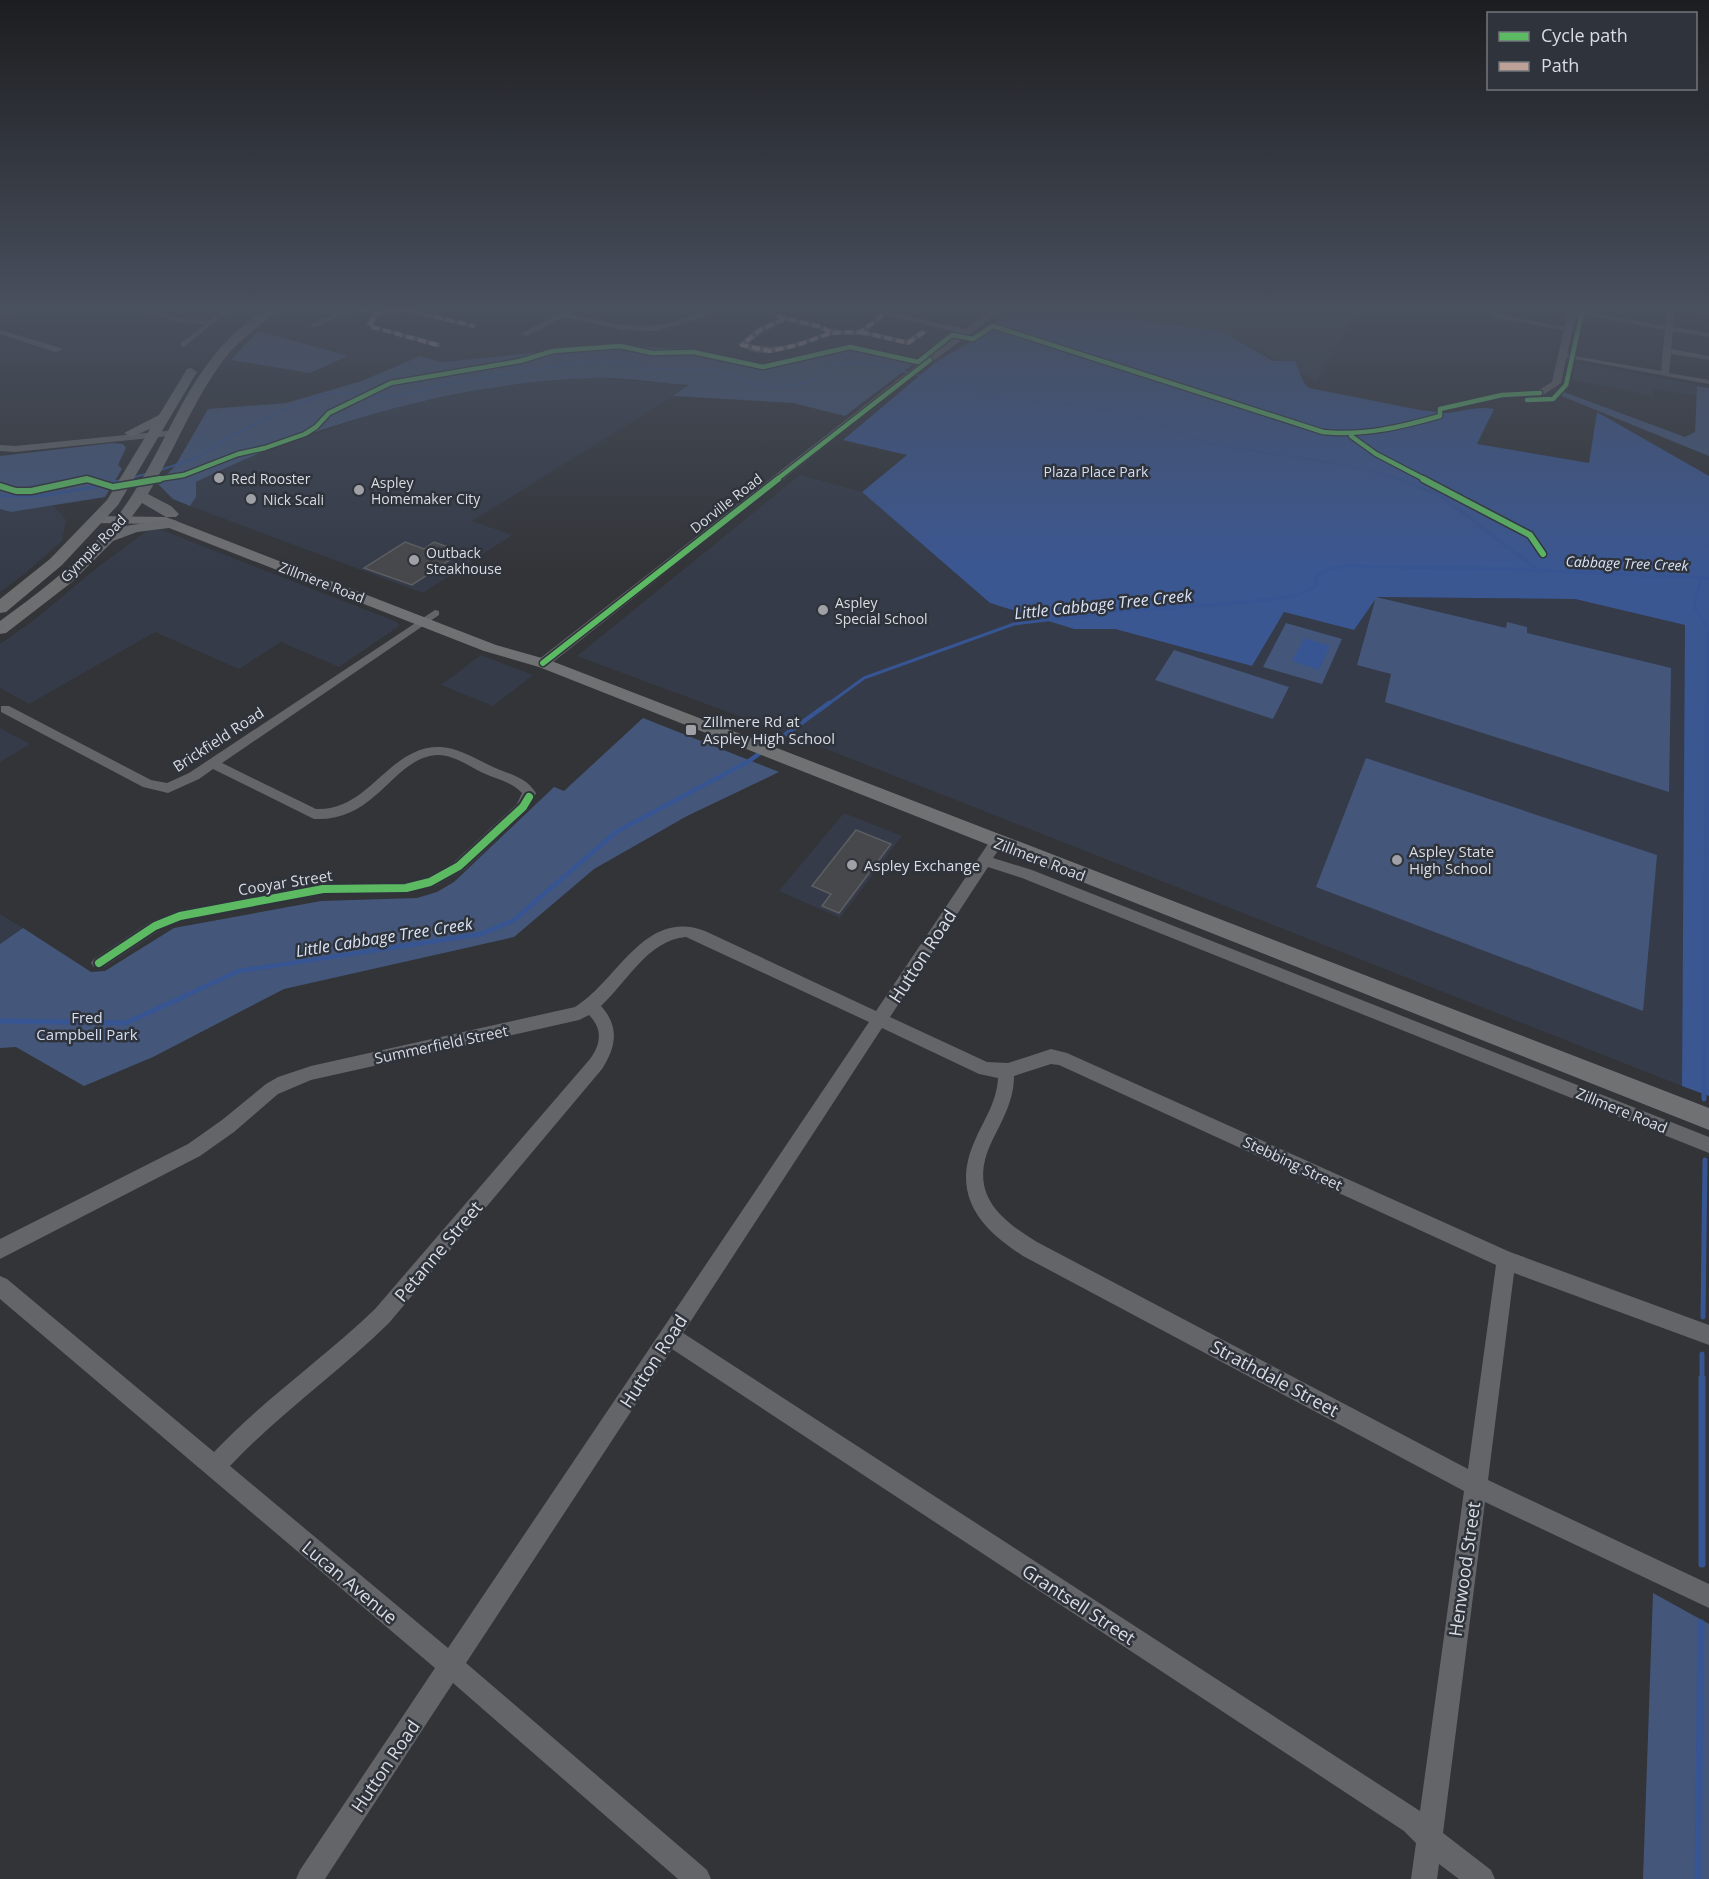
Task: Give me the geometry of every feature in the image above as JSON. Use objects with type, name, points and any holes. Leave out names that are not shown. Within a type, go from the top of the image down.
[{"type":"highway","name":"Gympie Road","points":[[0,608],[56,561],[100,517],[136,467],[178,396]]},
{"type":"highway","name":"Gympie Road","points":[[0,629],[51,590],[107,538],[126,516],[197,396]]},
{"type":"highway","points":[[146,450],[128,436],[165,417]]},
{"type":"highway","points":[[107,538],[171,519],[166,509],[141,492]]},
{"type":"main road","name":"Zillmere Road","points":[[100,517],[171,519],[429,617],[522,659],[543,663],[1709,1119]]},
{"type":"street","name":"Dorville Road","points":[[543,663],[883,396]]},
{"type":"street","points":[[0,448],[176,431]]},
{"type":"street","name":"Brickfield Road","points":[[5,709],[155,787],[168,788],[185,782],[213,764],[429,617]]},
{"type":"street","name":"Cooyar Street","points":[[99,963],[155,926],[180,916],[316,890],[406,888],[430,882],[459,866],[523,807],[529,794],[521,785],[474,764],[448,753],[432,751],[415,758],[347,810],[326,816],[314,814],[213,764]]},
{"type":"street","name":"Hutton Road","points":[[309,1879],[997,842]]},
{"type":"street","name":"Zillmere Road","points":[[985,861],[1027,874],[1709,1145]]},
{"type":"street","name":"Summerfield Street","points":[[0,1250],[194,1150],[284,1082],[311,1073],[566,1016],[591,1006],[654,941],[670,932],[685,931],[712,941],[880,1020]]},
{"type":"street","name":"Petanne Street","points":[[214,1467],[249,1430],[355,1342],[382,1316],[596,1064],[607,1046],[608,1039],[602,1016],[591,1006]]},
{"type":"street","points":[[880,1020],[977,1066],[993,1071],[1006,1071]]},
{"type":"street","points":[[1535,1076],[1538,1051]]},
{"type":"street","name":"Stebbing Street","points":[[1006,1071],[1020,1068],[1045,1055],[1061,1058],[1506,1260],[1559,1281],[1652,1312],[1709,1335]]},
{"type":"street","name":"Strathdale Street","points":[[1006,1071],[1004,1099],[978,1155],[974,1179],[982,1206],[998,1228],[1030,1249],[1476,1484],[1709,1596]]},
{"type":"street","name":"Henwood Street","points":[[1424,1879],[1506,1260]]},
{"type":"street","name":"Lucan Avenue","points":[[0,1286],[698,1879]]},
{"type":"street","name":"Grantsell Street","points":[[670,1336],[1413,1822],[1443,1851],[1482,1879]]},
{"type":"shaded area","name":"Aspley Homemaker City","points":[[450,396],[674,396],[472,521],[512,535],[423,593],[190,506],[196,497],[196,482],[235,463],[379,411]]},
{"type":"shaded area","name":"Aspley State High School","points":[[800,475],[862,492],[990,603],[1074,629],[1115,629],[1252,666],[1284,612],[1354,630],[1376,597],[1575,599],[1686,625],[1682,1086],[806,741],[577,656]]},
{"type":"shaded area","points":[[53,505],[66,520],[62,541],[0,592],[0,509],[12,512]]},
{"type":"shaded area","points":[[159,529],[397,622],[399,626],[339,667],[281,642],[239,669],[155,632],[29,704],[0,688],[0,644],[147,531]]},
{"type":"shaded area","points":[[1304,638],[1330,646],[1319,670],[1292,661]]},
{"type":"shaded area","points":[[481,655],[533,675],[493,706],[441,685]]},
{"type":"shaded area","points":[[0,728],[30,744],[0,762]]},
{"type":"shaded area","points":[[844,813],[902,836],[840,918],[779,891]]},
{"type":"shaded area","points":[[0,914],[23,928],[0,944]]},
{"type":"green space","points":[[311,396],[450,396],[387,410],[337,425],[241,461],[196,482],[196,497],[190,506],[173,499],[158,484],[175,466],[208,409],[286,403]]},
{"type":"green space","points":[[673,396],[872,396],[845,416],[793,403]]},
{"type":"green space","name":"Plaza Place Park","points":[[896,396],[1348,396],[1420,410],[1438,412],[1440,409],[1443,413],[1481,408],[1494,409],[1477,444],[1589,463],[1597,412],[1709,476],[1709,1096],[1682,1086],[1685,625],[1575,599],[1377,597],[1354,630],[1284,612],[1252,666],[1115,629],[1074,629],[990,603],[862,492],[907,455],[843,440]]},
{"type":"green space","points":[[1561,396],[1574,396],[1685,437],[1695,432],[1697,396],[1709,396],[1709,456]]},
{"type":"green space","points":[[112,443],[123,444],[126,448],[118,465],[122,469],[105,497],[11,512],[0,509],[0,456]]},
{"type":"green space","points":[[1376,597],[1506,628],[1507,622],[1527,627],[1527,633],[1671,668],[1669,792],[1385,702],[1391,674],[1357,665]]},
{"type":"green space","points":[[1286,623],[1342,639],[1322,684],[1263,667]]},
{"type":"green space","points":[[1174,650],[1289,687],[1273,719],[1155,680]]},
{"type":"green space","name":"Fred Campbell Park","points":[[643,718],[779,772],[687,816],[594,869],[514,937],[284,989],[153,1057],[84,1086],[16,1047],[0,1048],[0,944],[23,928],[91,972],[105,971],[174,928],[321,901],[417,898],[437,892],[454,882],[554,787],[564,791]]},
{"type":"green space","points":[[1366,758],[1657,855],[1643,1011],[1316,887]]},
{"type":"green space","points":[[1653,1593],[1709,1624],[1709,1879],[1643,1879]]},
{"type":"building","name":"Outback Steakhouse","points":[[405,542],[424,549],[434,542],[462,552],[412,585],[364,568]]},
{"type":"building","name":"Aspley Exchange","points":[[856,830],[891,844],[839,913],[822,906],[831,894],[812,886]]},
{"type":"waterway","name":"Cabbage Tree Creek","points":[[157,471],[197,458],[233,435],[282,411],[321,396]]},
{"type":"waterway","name":"Cabbage Tree Creek","points":[[376,396],[386,396]]},
{"type":"waterway","name":"Cabbage Tree Creek","points":[[983,396],[1103,409],[1146,419],[1190,438],[1209,443],[1330,462],[1401,480]]},
{"type":"waterway","name":"Cabbage Tree Creek","points":[[131,478],[149,473]]},
{"type":"waterway","name":"Cabbage Tree Creek","points":[[1397,479],[1438,494],[1539,571]]},
{"type":"waterway","name":"Cabbage Tree Creek","points":[[110,483],[123,480]]},
{"type":"waterway","name":"Cabbage Tree Creek","points":[[0,496],[41,496],[100,486]]},
{"type":"waterway","name":"Little Cabbage Tree Creek","points":[[827,705],[864,678],[1014,624],[1130,610],[1240,603],[1295,596],[1316,586],[1316,577],[1323,571],[1345,566],[1539,571]]},
{"type":"waterway","name":"Cabbage Tree Creek","points":[[1539,571],[1709,578]]},
{"type":"waterway","points":[[1701,579],[1694,607],[1707,627],[1707,703]]},
{"type":"waterway","name":"Little Cabbage Tree Creek","points":[[182,997],[239,971],[481,934],[514,920],[616,832],[749,761],[829,703]]},
{"type":"waterway","points":[[1705,997],[1707,703]]},
{"type":"waterway","name":"Little Cabbage Tree Creek","points":[[0,1021],[126,1023],[185,996]]},
{"type":"waterway","points":[[1704,1099],[1705,996]]},
{"type":"waterway","points":[[1703,1317],[1705,1160]]},
{"type":"waterway","points":[[1702,1354],[1702,1564]]},
{"type":"waterway","points":[[1698,1879],[1701,1623]]},
{"type":"cycle path","points":[[0,486],[16,491],[31,491],[87,479],[113,487],[184,475],[238,454],[265,448],[305,434],[316,427],[329,413],[365,396]]},
{"type":"cycle path","points":[[543,663],[884,396]]},
{"type":"cycle path","points":[[1210,396],[1323,432],[1353,434],[1397,427],[1440,416],[1440,409],[1501,396]]},
{"type":"cycle path","points":[[1527,400],[1553,399],[1556,396]]},
{"type":"cycle path","points":[[1351,436],[1376,454],[1530,535],[1543,554]]},
{"type":"cycle path","points":[[99,963],[155,926],[180,916],[323,889],[406,888],[430,882],[459,866],[523,807],[529,797]]},
{"type":"place","name":"Red Rooster","points":[[219,478]]},
{"type":"place","name":"Aspley Homemaker City","points":[[359,490]]},
{"type":"place","name":"Nick Scali","points":[[251,499]]},
{"type":"place","name":"Outback Steakhouse","points":[[414,560]]},
{"type":"place","name":"Aspley Special School","points":[[823,610]]},
{"type":"place","name":"Zillmere Rd at Aspley High School","points":[[691,730]]},
{"type":"place","name":"Aspley State High School","points":[[1397,860]]},
{"type":"place","name":"Aspley Exchange","points":[[852,865]]}]
